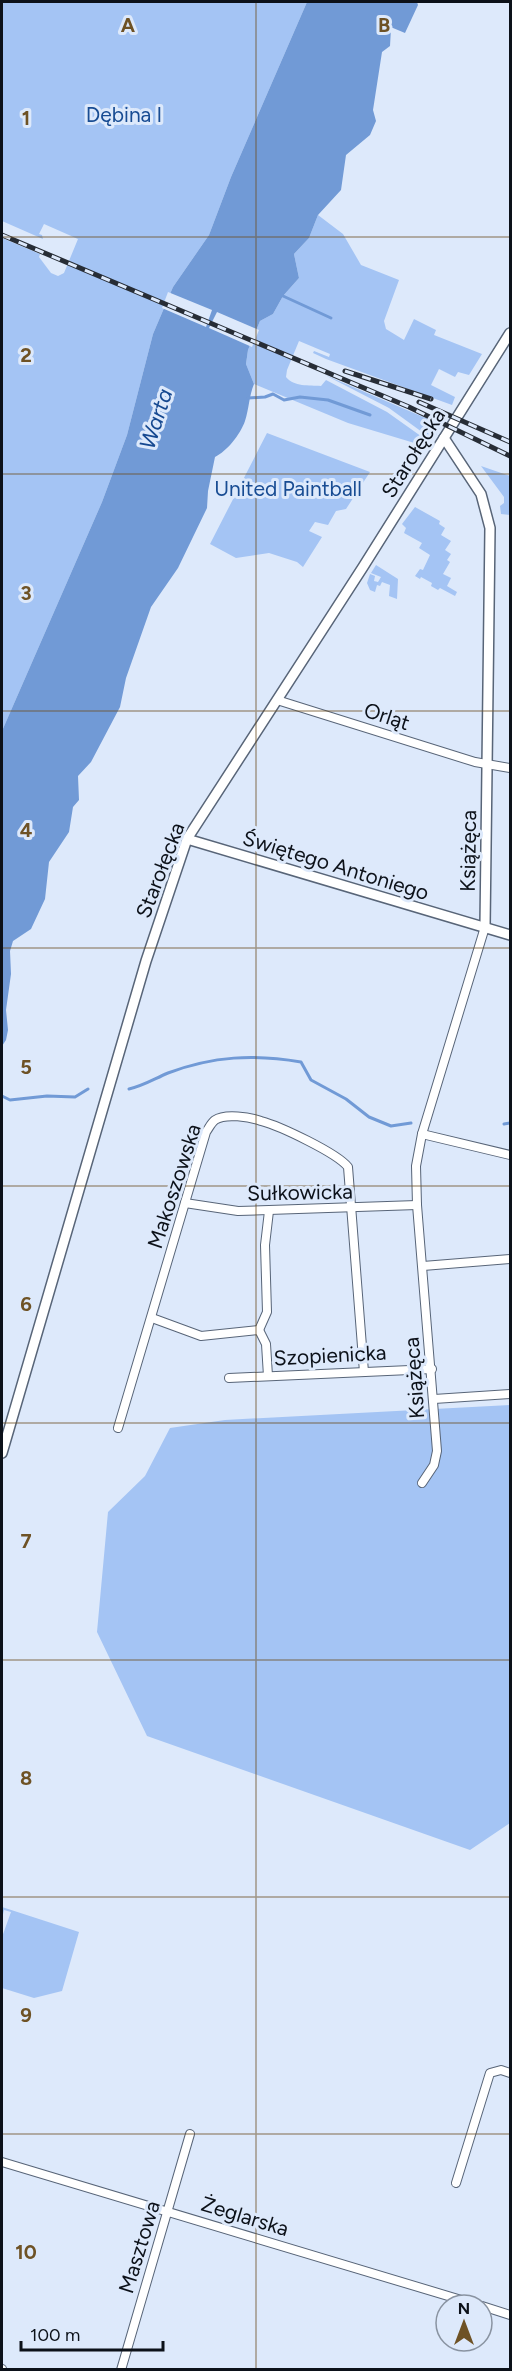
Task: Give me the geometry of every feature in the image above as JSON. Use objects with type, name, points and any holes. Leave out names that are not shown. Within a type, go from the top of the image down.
[{"type":"street","name":"Starołęcka","points":[[2,1453],[139,985],[187,839],[510,333]]},
{"type":"street","name":"Książęca","points":[[422,1484],[434,1465],[437,1451],[417,1205],[416,1166],[422,1134],[482,926],[487,764],[489,520],[481,494],[444,438]]},
{"type":"street","name":"Orląt","points":[[277,700],[487,764],[510,768]]},
{"type":"street","name":"Świętego Antoniego","points":[[187,839],[510,935]]},
{"type":"street","name":"Makoszowska","points":[[118,1428],[206,1132],[215,1120],[227,1118],[263,1121],[337,1156],[349,1169],[364,1372]]},
{"type":"street","points":[[422,1134],[510,1155]]},
{"type":"street","name":"Sułkowicka","points":[[185,1203],[222,1210],[269,1211],[417,1205]]},
{"type":"street","points":[[259,1330],[267,1312],[265,1245],[269,1211]]},
{"type":"street","points":[[423,1266],[510,1259]]},
{"type":"street","points":[[152,1318],[201,1335],[259,1330]]},
{"type":"street","points":[[259,1330],[266,1344],[268,1376]]},
{"type":"street","name":"Szopienicka","points":[[229,1378],[432,1369]]},
{"type":"street","points":[[434,1399],[510,1394]]},
{"type":"street","points":[[456,2183],[490,2073],[501,2070],[510,2073]]},
{"type":"street","name":"Masztowa","points":[[121,2370],[190,2134]]},
{"type":"street","name":"Żeglarska","points":[[2,2162],[437,2293]]},
{"type":"street","name":"Żeglarska","points":[[494,2310],[510,2315]]},
{"type":"green space","name":"Dębina I","points":[[2,2],[307,2],[231,177],[209,235],[173,287],[153,334],[127,435],[102,502],[2,731],[2,238],[40,254],[39,257],[51,273],[58,276],[64,273],[78,239],[44,224],[39,234],[43,239],[2,221]]},
{"type":"green space","points":[[318,215],[343,234],[361,265],[399,280],[384,321],[386,329],[404,340],[414,319],[436,330],[434,335],[482,354],[469,375],[458,372],[455,377],[439,369],[431,385],[455,397],[452,405],[326,359],[313,353],[314,351],[329,357],[330,354],[299,341],[286,377],[297,384],[307,385],[321,386],[326,380],[387,412],[425,439],[421,445],[348,423],[254,384],[246,364],[248,350],[260,321],[273,314],[283,296],[299,278],[294,254],[309,238]]},
{"type":"green space","points":[[325,375],[442,425],[433,440],[389,408]]},
{"type":"green space","name":"United Paintball","points":[[267,433],[370,472],[346,509],[336,511],[328,525],[315,522],[309,531],[322,537],[303,567],[297,562],[269,553],[236,558],[210,544]]},
{"type":"green space","points":[[481,466],[510,476],[510,515],[501,514],[500,506],[504,503],[504,497]]},
{"type":"green space","points":[[415,507],[440,521],[439,524],[445,528],[441,535],[451,541],[445,550],[451,554],[447,560],[450,562],[443,574],[451,578],[447,586],[457,592],[455,596],[440,588],[438,590],[431,586],[432,583],[415,576],[420,569],[423,570],[430,555],[419,548],[422,543],[404,533],[406,528],[402,524]]},
{"type":"green space","points":[[376,565],[398,579],[397,599],[389,596],[390,585],[382,582],[380,586],[377,585],[375,592],[370,590],[367,583],[370,574],[375,576],[374,581],[378,582],[381,577],[371,573]]},
{"type":"green space","points":[[510,1405],[510,1823],[470,1850],[147,1736],[97,1632],[108,1512],[145,1476],[170,1428],[225,1420]]},
{"type":"green space","points":[[2,1907],[79,1932],[62,1991],[34,1998],[2,1988],[2,1937],[11,1912],[4,1910],[2,1919]]},
{"type":"water","name":"Warta","points":[[307,2],[417,2],[418,5],[405,33],[391,28],[390,46],[382,52],[373,110],[376,121],[370,135],[346,155],[341,190],[318,215],[309,238],[294,254],[299,278],[283,296],[273,314],[260,321],[248,350],[246,364],[254,384],[245,421],[233,442],[215,457],[207,508],[178,568],[151,607],[126,678],[120,707],[91,762],[78,776],[79,800],[73,807],[69,832],[49,862],[45,899],[31,929],[13,941],[10,951],[11,974],[6,1010],[8,1030],[2,1046],[2,731],[102,502],[127,435],[153,334],[173,287],[209,235],[231,177]]},
{"type":"pier","points":[[168,292],[212,310],[206,327],[162,308]]},
{"type":"pier","points":[[217,312],[259,330],[252,347],[209,328]]},
{"type":"waterway","points":[[283,296],[331,318]]},
{"type":"waterway","points":[[248,398],[273,394],[284,400],[300,397],[328,400],[370,415]]},
{"type":"waterway","points":[[129,1089],[168,1073],[201,1063],[250,1057],[284,1059],[301,1062],[311,1080],[346,1099],[369,1117],[391,1126],[411,1123]]},
{"type":"waterway","points":[[2,1096],[10,1100],[47,1096],[75,1097],[88,1089]]},
{"type":"waterway","points":[[504,1124],[510,1123]]},
{"type":"railway","points":[[2,235],[409,407],[510,456]]},
{"type":"railway","points":[[345,371],[431,399]]},
{"type":"railway","points":[[419,402],[510,442]]}]
